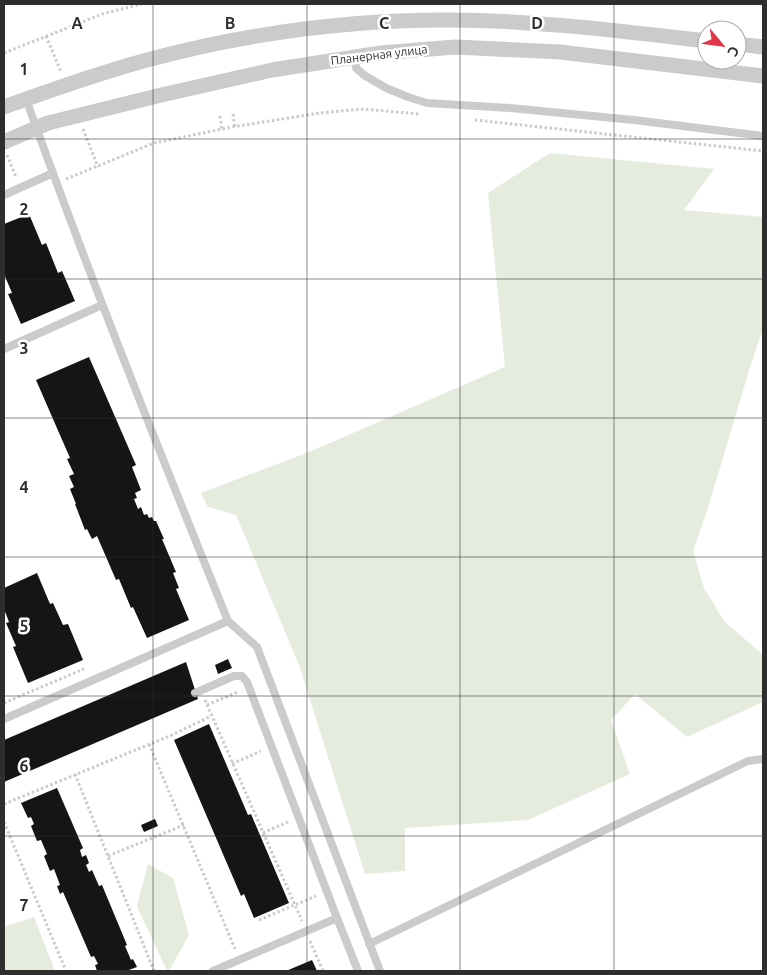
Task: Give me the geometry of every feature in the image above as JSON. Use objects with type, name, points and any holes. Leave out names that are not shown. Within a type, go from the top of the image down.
[{"type":"street","points":[[4,107],[45,91],[147,60],[252,37],[353,25],[445,20],[561,24],[697,40]]},
{"type":"street","points":[[747,45],[763,47]]},
{"type":"street","name":"Планерная улица","points":[[5,148],[36,128],[63,119],[272,70],[381,53],[464,48],[560,52],[763,76]]},
{"type":"lane","points":[[355,57],[356,68],[364,75],[386,88],[427,102],[634,120],[763,136]]},
{"type":"lane","points":[[26,99],[102,305],[228,621],[257,647],[380,971]]},
{"type":"lane","points":[[4,195],[53,173]]},
{"type":"lane","points":[[4,349],[102,305]]},
{"type":"lane","points":[[4,719],[228,621]]},
{"type":"lane","points":[[198,692],[234,676],[242,676],[250,687],[358,971]]},
{"type":"lane","points":[[369,944],[748,761],[763,759]]},
{"type":"lane","points":[[213,971],[337,918]]},
{"type":"path","points":[[4,53],[105,14],[142,4]]},
{"type":"path","points":[[57,183],[154,143],[234,127],[320,113],[363,109],[424,115]]},
{"type":"path","points":[[232,114],[234,127]]},
{"type":"path","points":[[220,116],[222,130]]},
{"type":"path","points":[[469,119],[763,151]]},
{"type":"path","points":[[5,148],[20,188]]},
{"type":"path","points":[[207,705],[250,687]]},
{"type":"path","points":[[198,692],[207,705],[323,971]]},
{"type":"path","points":[[4,804],[149,744],[211,716]]},
{"type":"path","points":[[149,744],[240,960]]},
{"type":"path","points":[[232,764],[273,746]]},
{"type":"path","points":[[75,774],[154,971]]},
{"type":"path","points":[[263,833],[300,817]]},
{"type":"path","points":[[4,822],[66,971]]},
{"type":"path","points":[[108,856],[184,825]]},
{"type":"path","points":[[259,920],[327,892]]},
{"type":"shaded area","points":[[550,153],[714,169],[684,210],[763,217],[763,329],[693,551],[704,588],[724,621],[763,655],[763,702],[687,737],[635,694],[611,720],[630,774],[528,820],[405,828],[405,871],[365,874],[299,665],[236,515],[208,507],[201,493],[309,452],[505,367],[488,193]]},
{"type":"shaded area","points":[[148,864],[173,878],[189,935],[169,971],[167,971],[137,906]]},
{"type":"shaded area","points":[[34,917],[55,971],[4,971],[4,927]]},
{"type":"building","points":[[29,214],[42,245],[46,243],[58,273],[62,271],[75,301],[21,324],[8,294],[12,293],[4,274],[4,224]]},
{"type":"building","points":[[89,357],[136,465],[132,467],[141,490],[135,493],[137,498],[134,499],[138,509],[141,507],[144,515],[147,514],[149,518],[152,517],[156,521],[176,572],[173,573],[179,588],[176,589],[189,620],[147,638],[133,607],[131,608],[119,579],[116,580],[97,536],[92,539],[87,529],[85,530],[70,489],[74,487],[69,476],[74,474],[67,459],[70,458],[36,380]]},
{"type":"building","points":[[37,573],[50,604],[53,603],[63,625],[68,624],[83,660],[28,683],[13,647],[16,646],[6,623],[9,622],[4,609],[4,588]]},
{"type":"building","points":[[228,659],[232,668],[218,674],[215,665]]},
{"type":"building","points":[[186,662],[198,699],[4,782],[4,740]]},
{"type":"building","points":[[209,724],[248,815],[251,814],[289,903],[254,918],[244,894],[241,896],[174,740]]},
{"type":"building","points":[[57,788],[83,848],[80,850],[82,857],[86,855],[89,863],[86,865],[89,872],[92,870],[99,886],[102,885],[127,945],[125,946],[131,960],[133,959],[137,967],[126,971],[97,971],[95,965],[98,964],[94,956],[91,957],[63,892],[60,894],[57,886],[60,885],[54,869],[50,871],[44,856],[47,854],[41,840],[37,841],[31,826],[34,824],[31,817],[28,818],[21,803]]},
{"type":"building","points":[[155,819],[158,826],[144,832],[141,825]]},
{"type":"building","points":[[312,960],[317,971],[286,971]]}]
